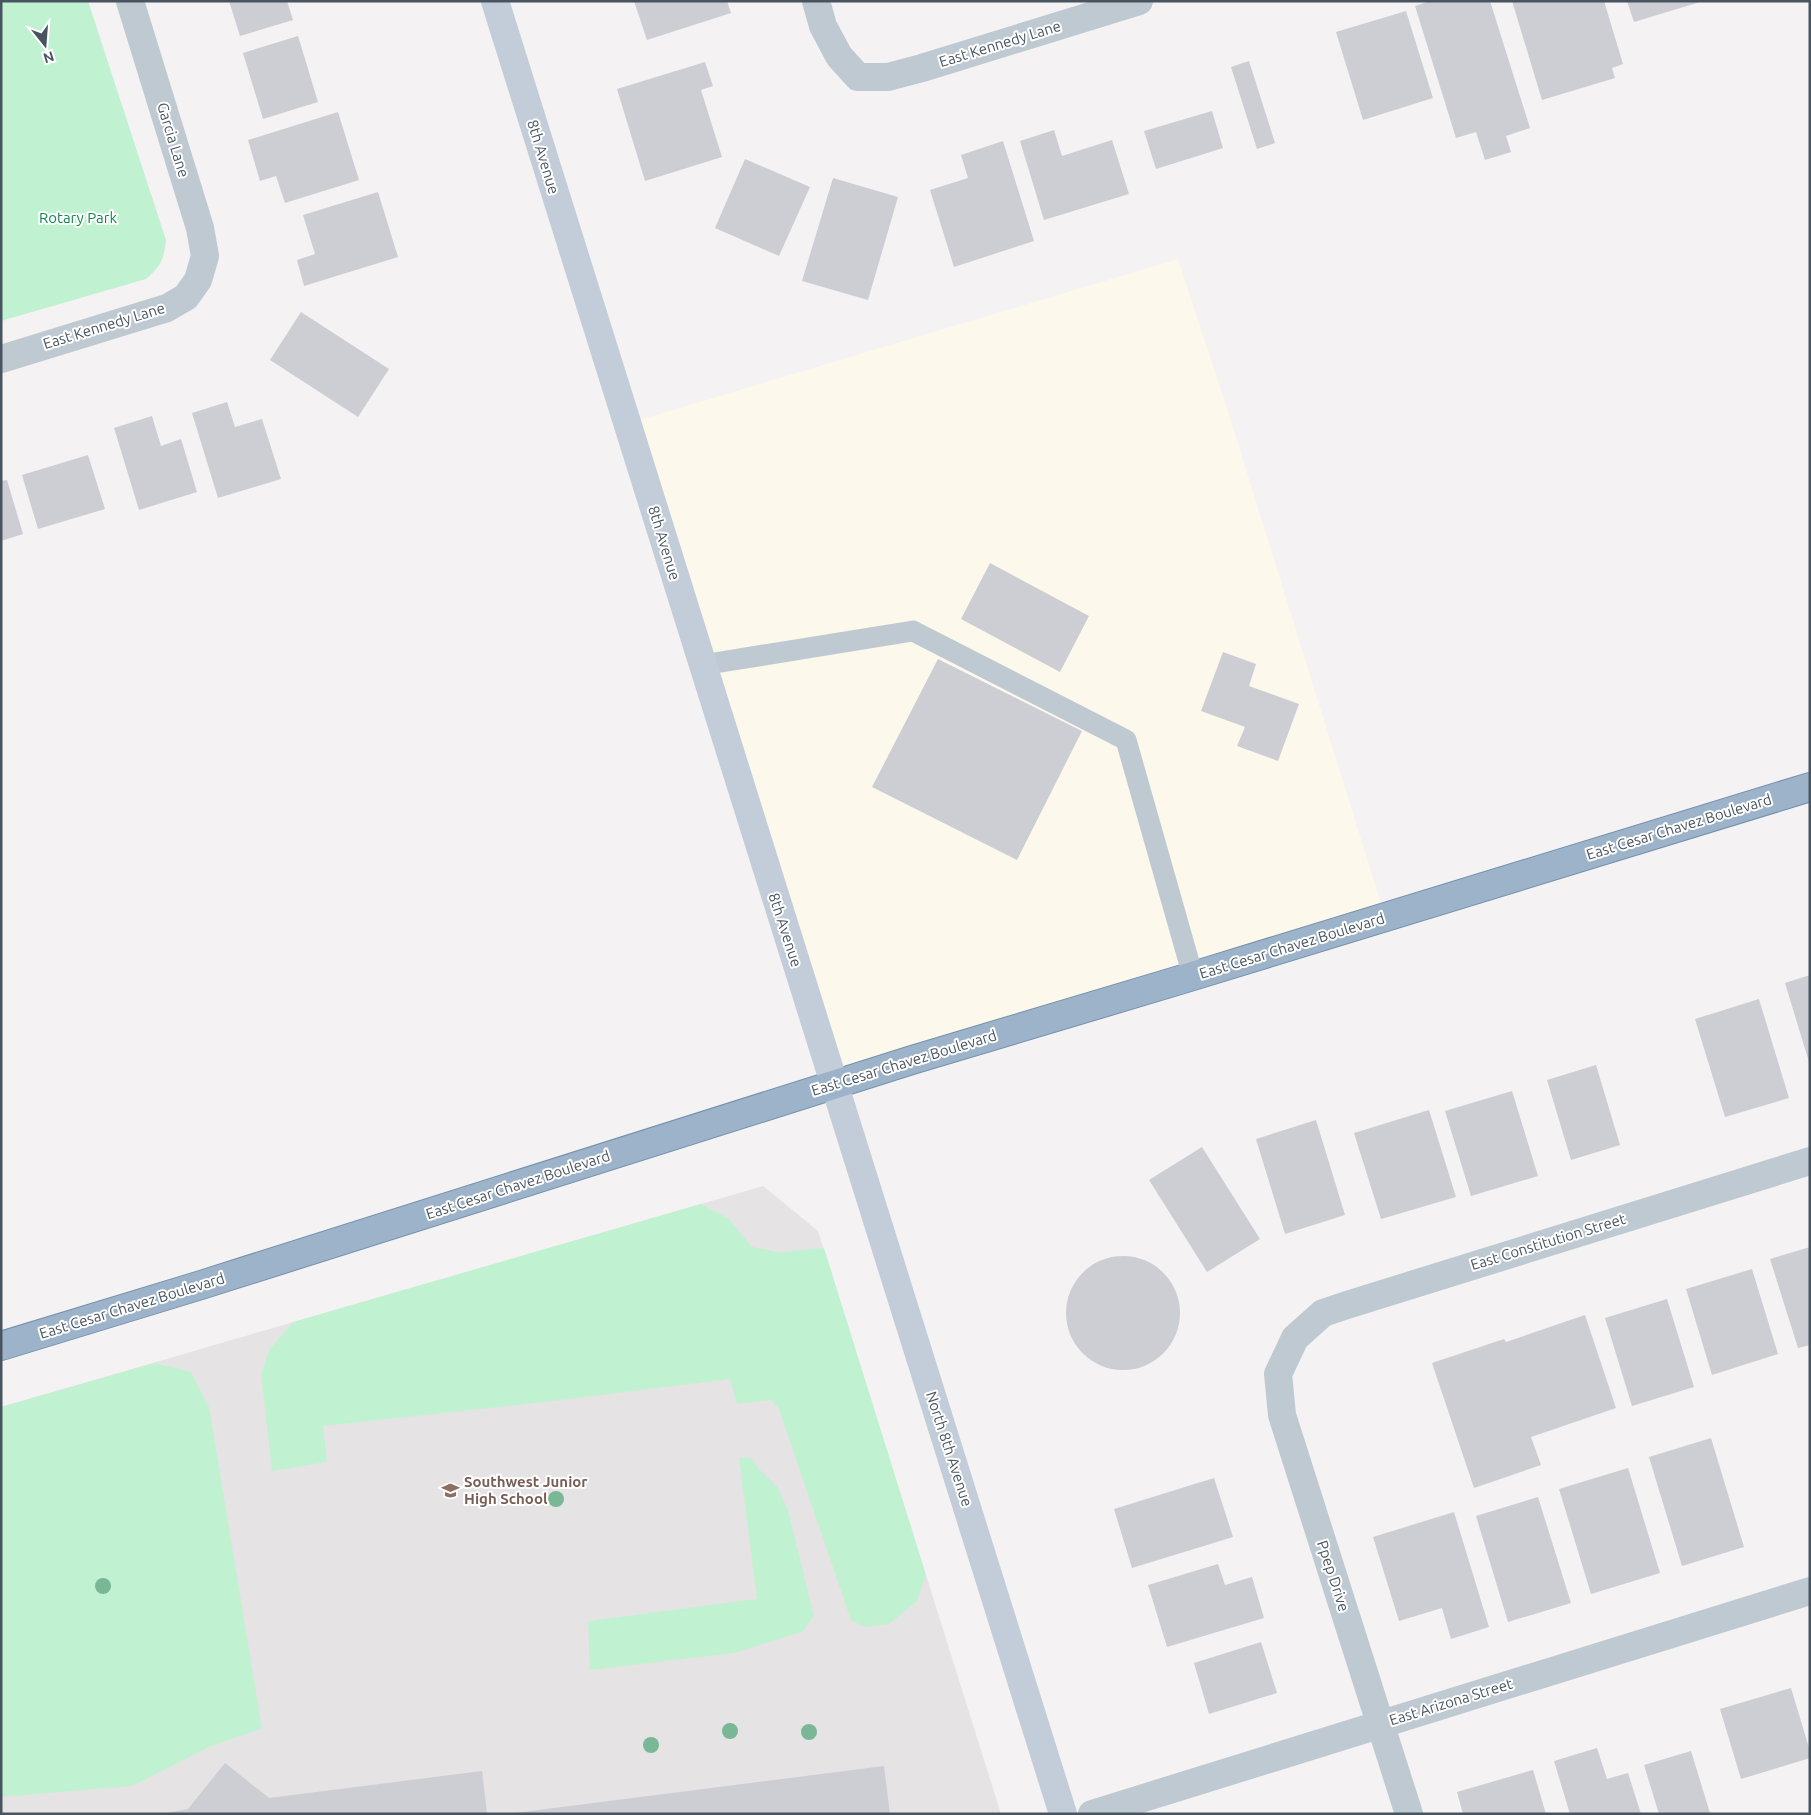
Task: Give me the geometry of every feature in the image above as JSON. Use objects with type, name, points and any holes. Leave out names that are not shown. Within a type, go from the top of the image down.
[{"type":"highway","name":"East Cesar Chavez Boulevard","points":[[1,1346],[201,1285],[833,1085],[1810,787]]},
{"type":"main road","name":"8th Avenue","points":[[495,1],[833,1085]]},
{"type":"main road","name":"North 8th Avenue","points":[[833,1085],[1063,1814]]},
{"type":"street","name":"Garcia Lane","points":[[130,1],[200,228],[205,256],[198,280]]},
{"type":"street","name":"East Kennedy Lane","points":[[816,1],[823,26],[839,56],[858,77],[888,77],[922,68],[1139,1]]},
{"type":"street","name":"East Kennedy Lane","points":[[1,358],[167,308],[186,297],[198,280]]},
{"type":"street","name":"East Constitution Street","points":[[1294,1338],[1324,1313],[1347,1305],[1810,1161]]},
{"type":"street","name":"Ppep Drive","points":[[1294,1338],[1278,1374],[1282,1416],[1409,1814]]},
{"type":"street","name":"East Arizona Street","points":[[1092,1814],[1810,1591]]},
{"type":"lane","points":[[702,666],[913,631],[1126,740],[1193,976]]},
{"type":"shaded area","points":[[1178,259],[1226,405],[1384,913],[833,1085],[626,424]]},
{"type":"shaded area","name":"Southwest Junior High School","points":[[763,1186],[818,1231],[1001,1814],[1,1814],[1,1407]]},
{"type":"green space","name":"Rotary Park","points":[[1,1],[88,1],[166,240],[161,262],[146,279],[1,321]]},
{"type":"green space","points":[[701,1204],[729,1219],[752,1247],[777,1252],[824,1248],[926,1575],[917,1601],[889,1624],[865,1627],[851,1620],[779,1409],[771,1400],[737,1404],[730,1379],[544,1402],[323,1426],[327,1462],[272,1471],[261,1374],[269,1350],[293,1322]]},
{"type":"green space","points":[[155,1363],[191,1372],[209,1407],[262,1728],[209,1747],[132,1786],[1,1797],[1,1407]]},
{"type":"green space","points":[[739,1458],[751,1458],[757,1467],[778,1488],[788,1510],[814,1616],[802,1632],[734,1653],[590,1670],[588,1621],[757,1599]]},
{"type":"building","points":[[229,1],[287,1],[293,20],[240,36]]},
{"type":"building","points":[[634,1],[727,1],[731,13],[647,40]]},
{"type":"building","points":[[1430,1],[1490,1],[1530,128],[1506,136],[1511,152],[1485,160],[1476,132],[1456,138],[1415,6]]},
{"type":"building","points":[[1512,1],[1604,1],[1623,64],[1612,68],[1615,78],[1542,100]]},
{"type":"building","points":[[1627,1],[1700,1],[1700,2],[1634,22]]},
{"type":"building","points":[[1406,11],[1433,98],[1363,120],[1336,32]]},
{"type":"building","points":[[298,36],[318,102],[263,119],[243,53]]},
{"type":"building","points":[[1249,61],[1275,143],[1257,149],[1231,67]]},
{"type":"building","points":[[705,62],[713,86],[701,90],[722,157],[645,181],[617,89]]},
{"type":"building","points":[[1212,111],[1223,148],[1156,169],[1144,131]]},
{"type":"building","points":[[338,112],[359,180],[285,203],[276,176],[260,181],[248,140]]},
{"type":"building","points":[[1054,130],[1062,156],[1112,140],[1129,194],[1044,220],[1020,141]]},
{"type":"building","points":[[1003,141],[1034,241],[954,267],[930,190],[968,178],[961,155]]},
{"type":"building","points":[[745,159],[810,187],[779,256],[715,228]]},
{"type":"building","points":[[833,178],[898,197],[868,300],[802,281]]},
{"type":"building","points":[[378,192],[398,257],[304,286],[297,260],[315,254],[303,215]]},
{"type":"building","points":[[301,312],[389,369],[358,417],[270,360]]},
{"type":"building","points":[[227,402],[235,427],[262,419],[281,479],[218,498],[192,413]]},
{"type":"building","points":[[152,416],[161,446],[181,439],[197,492],[139,510],[114,428]]},
{"type":"building","points":[[88,455],[105,509],[38,529],[22,475]]},
{"type":"building","points":[[7,480],[23,534],[1,541],[1,481]]},
{"type":"building","points":[[990,563],[1089,616],[1060,672],[961,619]]},
{"type":"building","points":[[1223,652],[1256,664],[1249,686],[1299,704],[1278,761],[1237,746],[1245,727],[1201,711]]},
{"type":"building","points":[[938,659],[1082,731],[1017,860],[872,787]]},
{"type":"building","points":[[1810,975],[1810,1062],[1809,1062],[1785,983]]},
{"type":"building","points":[[1759,999],[1789,1098],[1725,1117],[1695,1019]]},
{"type":"building","points":[[1596,1065],[1620,1145],[1571,1160],[1547,1080]]},
{"type":"building","points":[[1512,1091],[1538,1176],[1471,1196],[1445,1111]]},
{"type":"building","points":[[1429,1110],[1456,1197],[1381,1219],[1354,1133]]},
{"type":"building","points":[[1316,1120],[1345,1215],[1285,1234],[1256,1139]]},
{"type":"building","points":[[1202,1147],[1260,1239],[1207,1272],[1149,1180]]},
{"type":"building","points":[[1810,1247],[1810,1345],[1798,1348],[1770,1259]]},
{"type":"building","points":[[1123,1256],[1145,1261],[1163,1273],[1175,1291],[1180,1313],[1175,1335],[1163,1353],[1145,1365],[1123,1370],[1101,1365],[1083,1353],[1071,1335],[1066,1313],[1071,1291],[1083,1273],[1101,1261]]},
{"type":"building","points":[[1752,1269],[1778,1354],[1712,1375],[1686,1289]]},
{"type":"building","points":[[1667,1299],[1694,1387],[1632,1406],[1605,1318]]},
{"type":"building","points":[[1585,1315],[1616,1408],[1531,1437],[1541,1465],[1474,1488],[1432,1363],[1504,1339],[1506,1342]]},
{"type":"building","points":[[1711,1438],[1744,1547],[1682,1566],[1649,1457]]},
{"type":"building","points":[[1628,1468],[1660,1573],[1591,1594],[1559,1489]]},
{"type":"building","points":[[1214,1478],[1233,1537],[1132,1568],[1114,1509]]},
{"type":"building","points":[[1538,1497],[1571,1603],[1508,1622],[1476,1516]]},
{"type":"building","points":[[1454,1512],[1489,1627],[1451,1639],[1442,1608],[1399,1621],[1373,1537]]},
{"type":"building","points":[[1218,1564],[1225,1585],[1252,1577],[1264,1618],[1167,1647],[1148,1585]]},
{"type":"building","points":[[1261,1642],[1277,1693],[1209,1714],[1194,1663]]},
{"type":"building","points":[[1791,1688],[1810,1751],[1810,1758],[1741,1779],[1720,1709]]},
{"type":"building","points":[[1597,1748],[1607,1779],[1628,1773],[1641,1814],[1570,1814],[1554,1761]]},
{"type":"building","points":[[1691,1751],[1710,1813],[1659,1814],[1644,1765]]},
{"type":"building","points":[[225,1763],[269,1798],[482,1771],[487,1814],[162,1814],[188,1809]]},
{"type":"building","points":[[884,1766],[890,1814],[515,1814],[515,1813]]},
{"type":"building","points":[[1533,1770],[1546,1814],[1463,1814],[1457,1792]]},
{"type":"place","name":"Southwest Junior High School","points":[[450,1491]]}]
